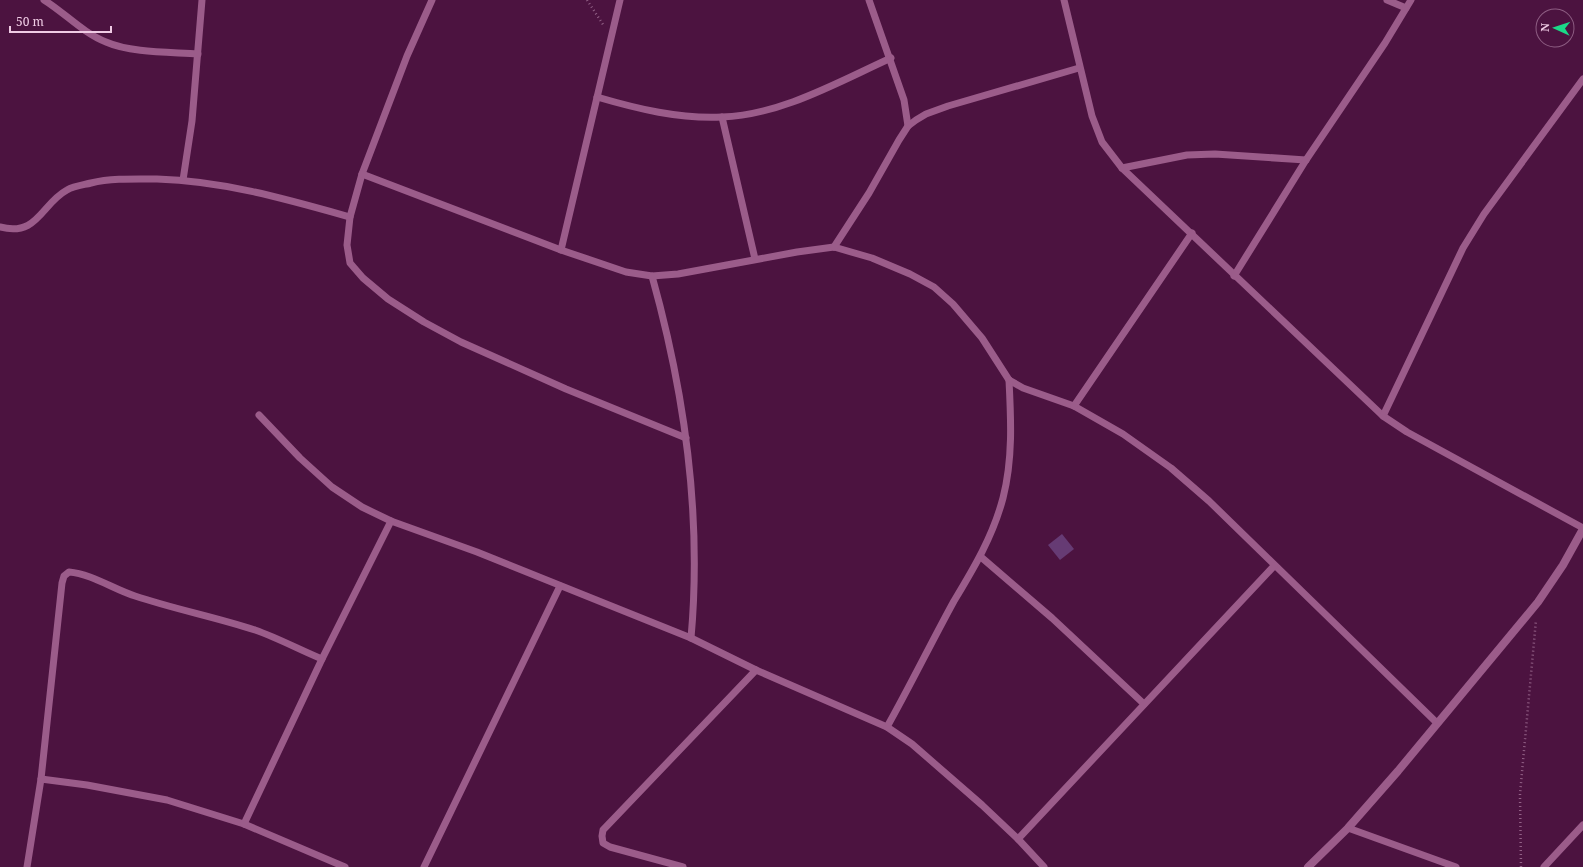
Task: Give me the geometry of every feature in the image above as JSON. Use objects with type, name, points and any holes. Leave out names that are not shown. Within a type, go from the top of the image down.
[{"type":"street","points":[[1308,867],[1348,828],[1538,602],[1563,565],[1583,529]]},
{"type":"lane","points":[[44,0],[83,29],[106,42],[137,48],[198,54]]},
{"type":"lane","points":[[183,180],[192,121],[202,0]]},
{"type":"lane","points":[[432,0],[407,56],[362,174],[350,217],[347,245],[350,262],[363,278],[400,307],[454,338],[505,362],[686,438]]},
{"type":"lane","points":[[561,250],[620,0]]},
{"type":"lane","points":[[869,0],[891,58],[904,100],[908,126]]},
{"type":"lane","points":[[1064,0],[1092,116],[1102,142],[1122,168],[1383,416],[1407,432],[1583,529]]},
{"type":"lane","points":[[1387,0],[1406,8]]},
{"type":"lane","points":[[1234,276],[1306,160],[1411,0]]},
{"type":"lane","points":[[597,96],[635,108],[672,115],[722,117],[758,112],[801,98],[891,58]]},
{"type":"lane","points":[[834,247],[870,193],[908,126],[926,114],[948,106],[1080,68]]},
{"type":"lane","points":[[1383,416],[1463,248],[1484,214],[1580,89],[1583,79]]},
{"type":"lane","points":[[722,117],[755,259]]},
{"type":"lane","points":[[1122,168],[1187,155],[1215,154],[1306,160]]},
{"type":"lane","points":[[362,174],[561,250],[626,272],[652,276],[678,274],[817,248],[834,247],[872,258],[910,274],[934,287],[970,321],[1009,380],[1023,388],[1074,406],[1123,434],[1171,468],[1209,501],[1274,566],[1366,652],[1437,724]]},
{"type":"lane","points":[[0,226],[12,229],[22,228],[33,223],[67,190],[80,185],[105,180],[183,180],[244,188],[350,217]]},
{"type":"lane","points":[[1074,406],[1192,233]]},
{"type":"lane","points":[[652,276],[671,351],[686,438],[693,497],[696,546],[691,638]]},
{"type":"lane","points":[[887,727],[954,602],[980,557],[996,522],[1004,496],[1011,437],[1009,380]]},
{"type":"lane","points":[[259,415],[300,458],[332,487],[362,507],[390,521],[477,552],[691,638],[756,670],[887,727],[912,744],[938,766],[1018,839],[1044,867]]},
{"type":"lane","points":[[244,824],[322,659],[390,521]]},
{"type":"lane","points":[[980,557],[1052,618],[1144,704]]},
{"type":"lane","points":[[1018,839],[1274,566]]},
{"type":"lane","points":[[27,867],[41,779],[62,583],[64,576],[69,572],[79,573],[127,593],[155,602],[209,615],[257,630],[322,659]]},
{"type":"lane","points":[[424,867],[560,586]]},
{"type":"lane","points":[[683,867],[603,843],[603,830],[756,670]]},
{"type":"lane","points":[[41,779],[87,785],[167,800],[244,824],[345,867]]},
{"type":"lane","points":[[1544,867],[1583,825]]},
{"type":"lane","points":[[1348,828],[1456,867]]},
{"type":"path","points":[[587,0],[612,38]]},
{"type":"path","points":[[1521,867],[1519,809],[1520,780],[1538,602]]},
{"type":"building","points":[[1062,534],[1074,549],[1060,560],[1048,545]]}]
